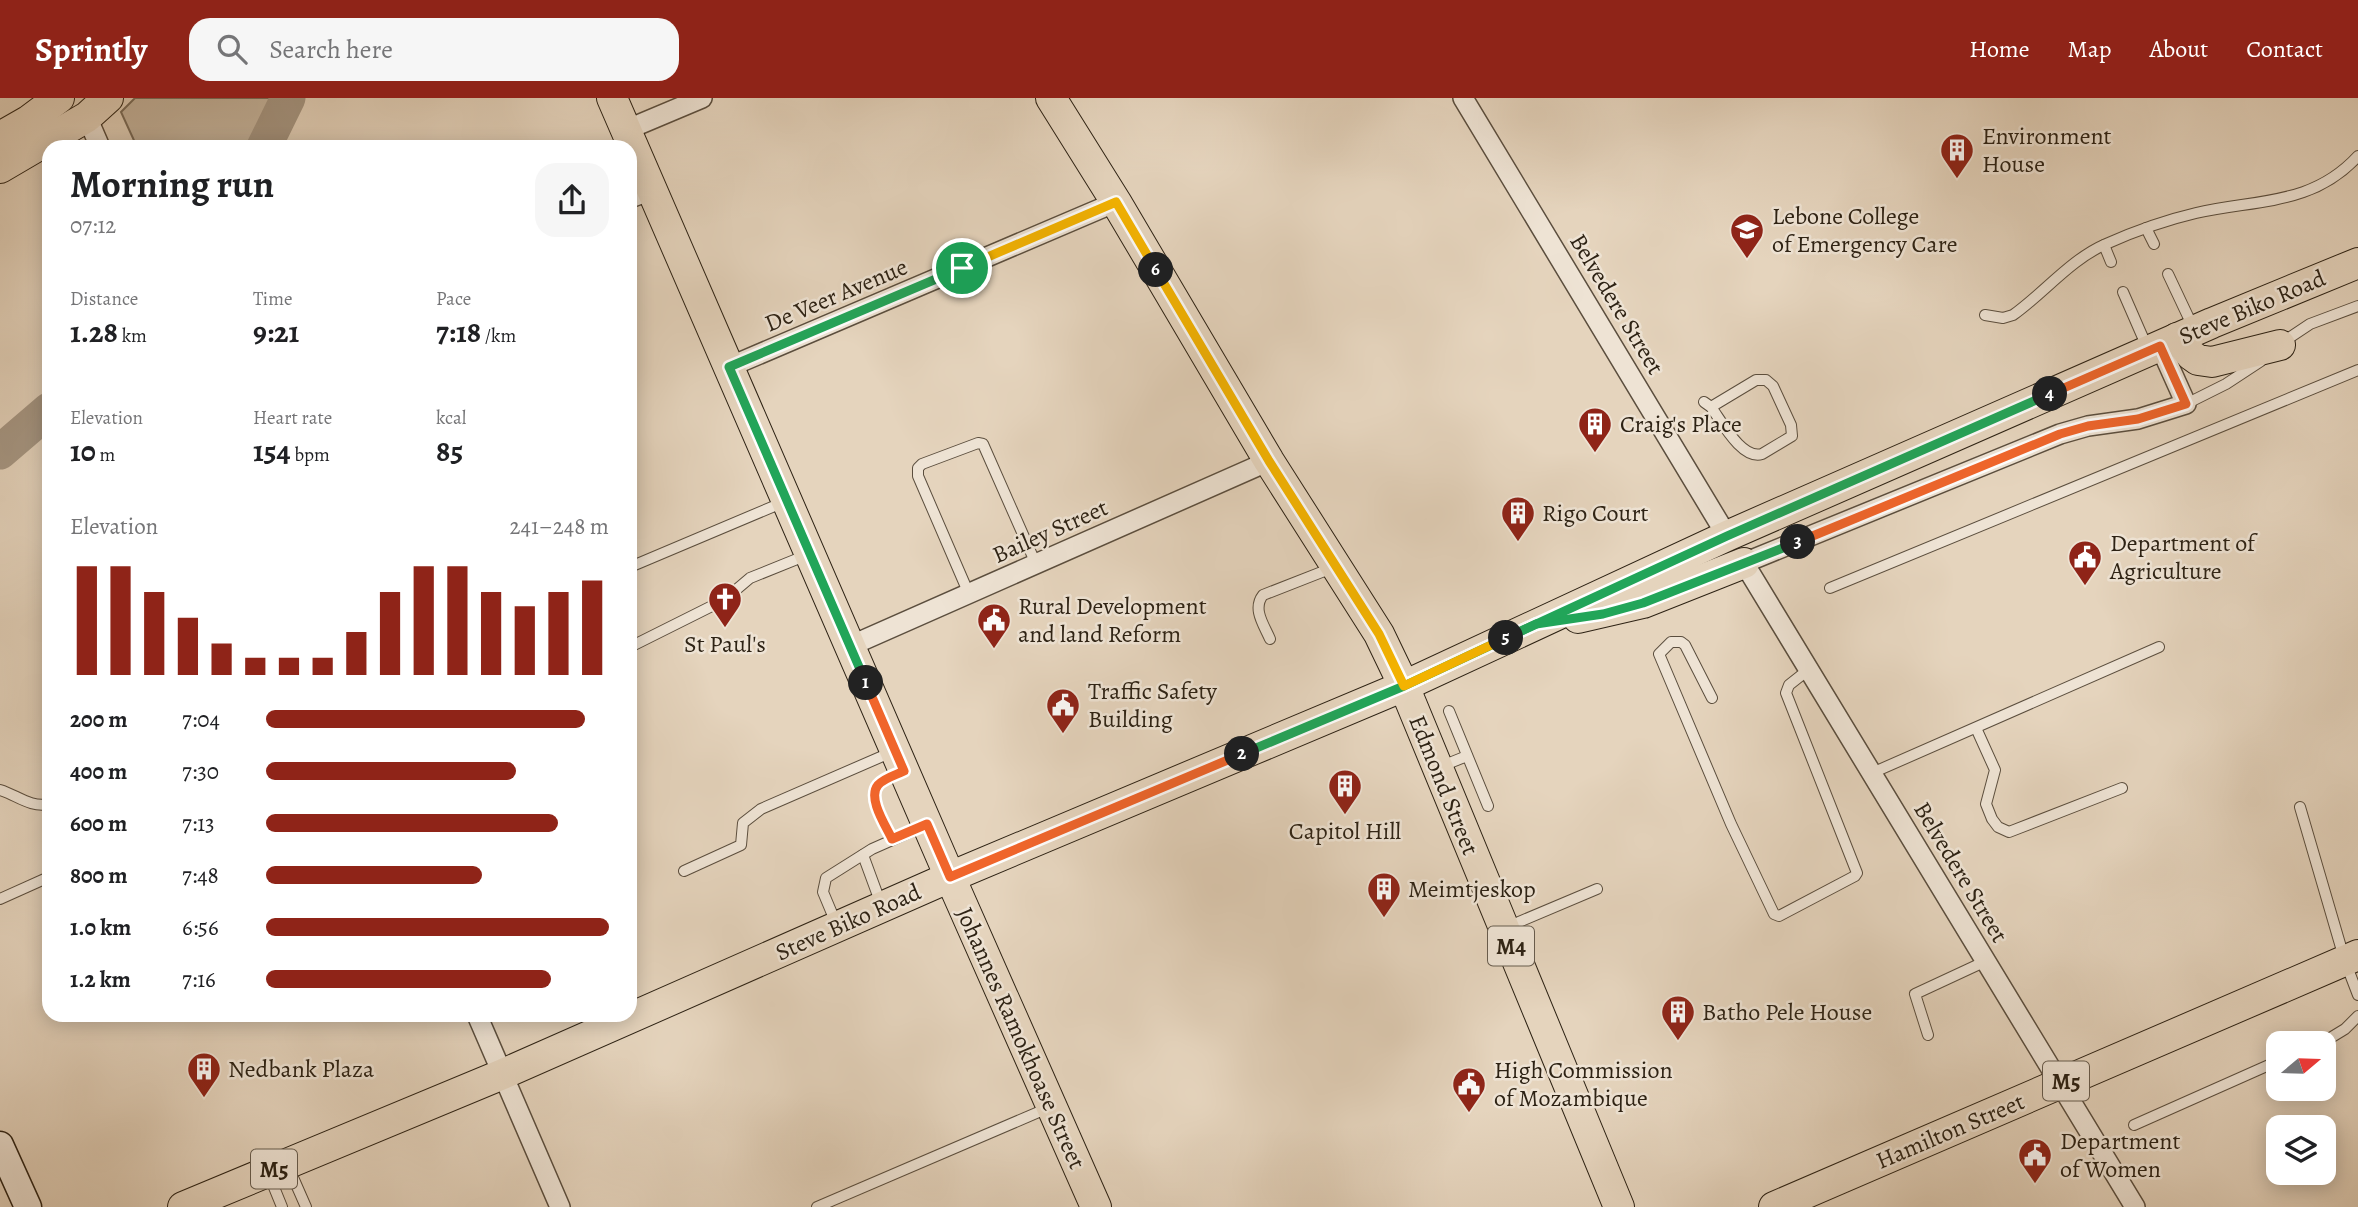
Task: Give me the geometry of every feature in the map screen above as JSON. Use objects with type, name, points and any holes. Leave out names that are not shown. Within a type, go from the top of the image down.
[{"type":"main road","points":[[0,137],[59,98]]},
{"type":"main road","name":"Johannes Ramokhoase Street","points":[[612,98],[628,140]]},
{"type":"main road","name":"Edmond Street","points":[[1051,98],[1116,202],[1269,461],[1379,634],[1404,686],[1619,1207]]},
{"type":"main road","points":[[45,140],[98,107]]},
{"type":"main road","points":[[0,168],[42,142]]},
{"type":"main road","name":"Johannes Ramokhoase Street","points":[[640,194],[729,367],[1096,1207]]},
{"type":"main road","name":"Steve Biko Road","points":[[637,1015],[950,877],[1404,686],[1727,536],[2170,341],[2358,263]]},
{"type":"main road","points":[[2170,341],[2198,360],[2212,362],[2280,345]]},
{"type":"main road","points":[[1536,624],[1603,614],[1643,603],[1744,563]]},
{"type":"main road","name":"Hamilton Street","points":[[1774,1207],[2351,958]]},
{"type":"main road","name":"Steve Biko Road","points":[[183,1207],[621,1022]]},
{"type":"main road","points":[[0,1144],[28,1207]]},
{"type":"street","points":[[626,130],[702,98]]},
{"type":"street","name":"Belvedere Street","points":[[1464,98],[1727,536]]},
{"type":"street","points":[[98,107],[100,140]]},
{"type":"street","name":"De Veer Avenue","points":[[729,367],[1116,202]]},
{"type":"street","points":[[1744,563],[2060,434],[2088,426],[2138,419],[2186,404],[2170,341]]},
{"type":"street","name":"Bailey Street","points":[[850,646],[1269,461]]},
{"type":"street","name":"Belvedere Street","points":[[1744,563],[2135,1207]]},
{"type":"street","points":[[480,1022],[559,1207]]},
{"type":"lane","points":[[1985,315],[2003,318],[2013,315],[2089,253],[2104,245],[2146,228],[2195,213],[2288,197],[2343,173],[2358,156]]},
{"type":"lane","points":[[2146,228],[2154,244]]},
{"type":"lane","points":[[2104,245],[2111,262]]},
{"type":"lane","points":[[2168,274],[2170,341]]},
{"type":"lane","points":[[2123,292],[2170,341]]},
{"type":"lane","points":[[2186,404],[2252,368],[2309,324],[2358,306]]},
{"type":"lane","points":[[1830,588],[2358,370]]},
{"type":"lane","points":[[1756,380],[1766,380],[1773,386],[1791,425],[1793,436],[1757,456],[1747,453],[1708,405],[1756,380]]},
{"type":"lane","points":[[970,594],[918,476],[918,468],[922,464],[978,443],[983,444],[1036,564]]},
{"type":"lane","points":[[637,564],[787,500]]},
{"type":"lane","points":[[637,644],[724,600],[750,578],[811,554]]},
{"type":"lane","points":[[1270,639],[1257,609],[1263,596],[1336,566]]},
{"type":"lane","points":[[1712,698],[1685,645],[1671,642],[1660,652],[1731,824],[1774,914],[1779,916],[1857,873],[1786,693],[1789,685],[1808,670]]},
{"type":"lane","points":[[1872,773],[2159,647]]},
{"type":"lane","points":[[1449,711],[1488,806]]},
{"type":"lane","points":[[1976,728],[1995,771],[1986,804],[1998,827],[2009,832],[2122,788]]},
{"type":"lane","points":[[1437,768],[1467,756]]},
{"type":"lane","points":[[892,839],[876,801],[876,788],[900,761]]},
{"type":"lane","points":[[684,871],[741,845],[743,823],[761,809],[900,761]]},
{"type":"lane","points":[[0,790],[20,801],[42,806]]},
{"type":"lane","points":[[2300,807],[2351,958],[2358,995]]},
{"type":"lane","points":[[838,926],[823,892],[826,878],[892,839],[927,824]]},
{"type":"lane","points":[[863,855],[883,907]]},
{"type":"lane","points":[[0,899],[42,880]]},
{"type":"lane","points":[[1504,929],[1597,889]]},
{"type":"lane","points":[[1928,1035],[1915,994],[1986,961]]},
{"type":"lane","points":[[2336,1035],[2358,1016]]},
{"type":"lane","points":[[2134,1125],[2266,1066]]},
{"type":"lane","points":[[817,1207],[1053,1106]]},
{"type":"lane","points":[[278,1168],[282,1207]]},
{"type":"lane","points":[[278,1168],[306,1207]]},
{"type":"shaded area","points":[[135,98],[278,98],[257,140],[134,140],[121,112]]},
{"type":"waterway","points":[[267,140],[288,98]]},
{"type":"waterway","points":[[0,452],[42,416]]},
{"type":"place","name":"Environment House","points":[[1957,180]]},
{"type":"place","name":"Lebone College of Emergency Care","points":[[1747,260]]},
{"type":"place","name":"Craig's Place","points":[[1595,454]]},
{"type":"place","name":"Rigo Court","points":[[1518,543]]},
{"type":"place","name":"Department of Agriculture","points":[[2085,587]]},
{"type":"place","name":"St Paul's","points":[[725,629]]},
{"type":"place","name":"Rural Development and land Reform","points":[[994,650]]},
{"type":"place","name":"Traffic Safety Building","points":[[1063,735]]},
{"type":"place","name":"Capitol Hill","points":[[1345,816]]},
{"type":"place","name":"Meimtjeskop","points":[[1384,919]]},
{"type":"place","name":"Batho Pele House","points":[[1678,1042]]},
{"type":"place","name":"Nedbank Plaza","points":[[204,1099]]},
{"type":"place","name":"High Commission of Mozambique","points":[[1469,1114]]},
{"type":"place","name":"Department of Women","points":[[2035,1185]]},
{"type":"route","points":[[962,268],[729,367],[904,771],[879,783],[876,788],[876,801],[881,816],[892,839],[927,824],[950,877],[1404,686],[1536,624],[1603,614],[1643,603],[2060,434],[2088,426],[2138,419],[2186,404],[2160,346],[1727,536],[1536,624],[1470,655],[1404,686],[1379,634],[1269,461],[1116,202],[962,268]]}]
